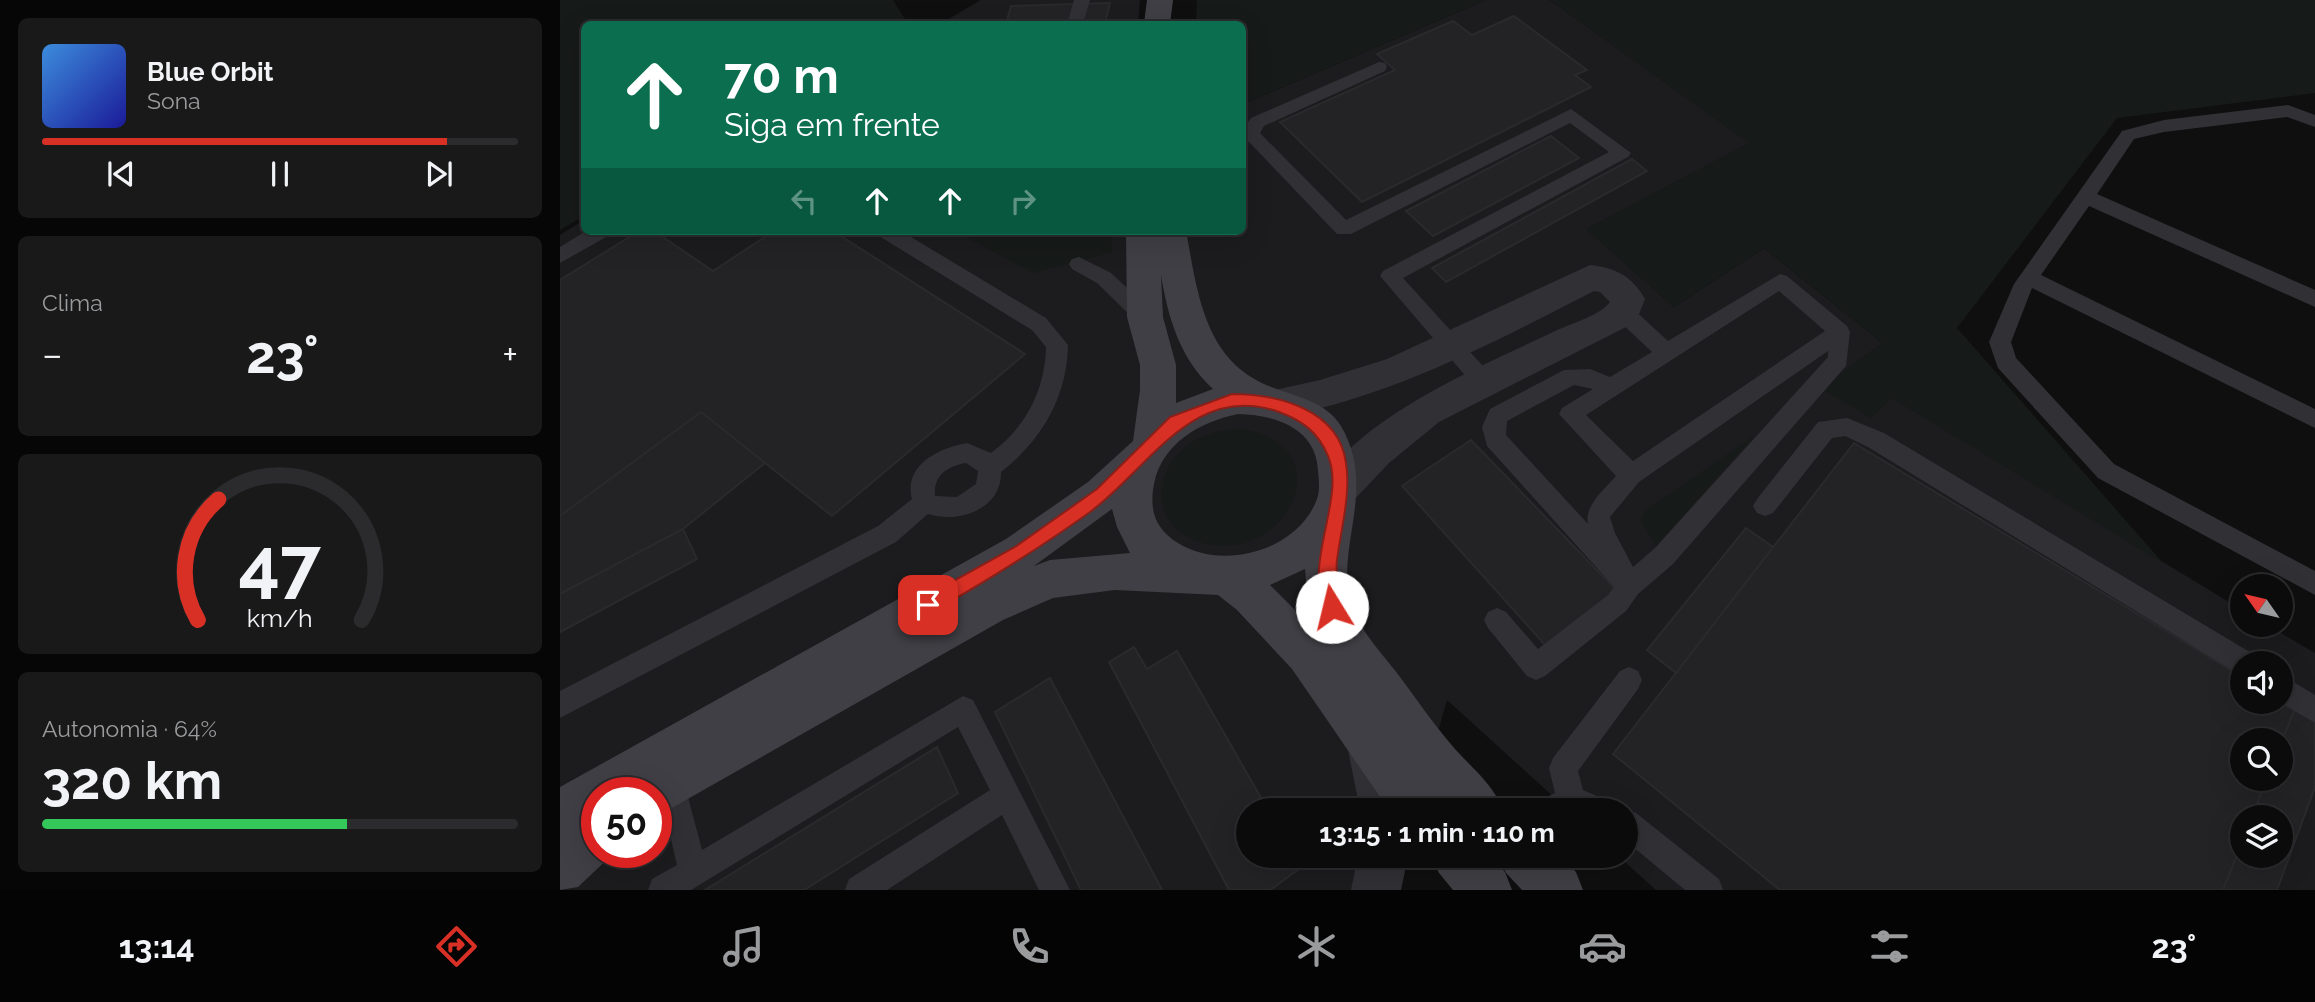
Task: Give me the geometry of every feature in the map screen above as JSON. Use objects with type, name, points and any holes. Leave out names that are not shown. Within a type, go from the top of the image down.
[{"type":"main road","points":[[1157,21],[1160,0]]},
{"type":"main road","points":[[1142,235],[1145,317],[1158,365],[1159,390],[1149,446],[1133,479],[1132,508],[1141,536],[1163,558],[1210,574],[1252,596],[1308,654],[1409,798]]},
{"type":"main road","points":[[1171,235],[1188,323],[1198,346],[1227,380],[1306,415],[1326,435],[1338,460],[1337,497],[1326,573],[1340,632],[1436,763],[1468,798]]},
{"type":"main road","points":[[560,814],[1021,552],[1102,494],[1175,421],[1203,407],[1232,400],[1270,401]]},
{"type":"main road","points":[[672,784],[988,606],[1050,579],[1115,571],[1210,574],[1254,572],[1281,562],[1313,537],[1337,497]]},
{"type":"main road","points":[[560,848],[581,836]]},
{"type":"main road","points":[[560,869],[581,850]]},
{"type":"main road","points":[[1467,868],[1487,890]]},
{"type":"main road","points":[[1535,868],[1558,890]]},
{"type":"street","points":[[1270,401],[1325,396],[1384,378],[1590,278],[1609,280],[1628,299],[1624,313],[1426,411],[1398,431],[1337,497]]},
{"type":"street","points":[[1370,744],[1381,798]]},
{"type":"street","points":[[1376,890],[1380,868]]},
{"type":"lane","points":[[1076,21],[1082,0]]},
{"type":"lane","points":[[1379,66],[1257,121],[1247,136],[1344,229],[1571,115],[1622,153],[1390,276],[1454,345],[1483,382]]},
{"type":"lane","points":[[2315,121],[2288,111],[2164,126],[2128,135],[2029,278],[2009,316],[2000,342],[2006,362],[2036,399],[2106,471],[2315,584]]},
{"type":"lane","points":[[2085,197],[2315,299]]},
{"type":"lane","points":[[560,256],[594,235]]},
{"type":"lane","points":[[893,235],[1039,324],[1057,345],[1056,379],[1045,405],[1013,451],[990,467],[988,486],[971,503],[949,511],[939,510],[925,503]]},
{"type":"lane","points":[[1079,264],[1104,278],[1145,317]]},
{"type":"lane","points":[[2029,278],[2315,419]]},
{"type":"lane","points":[[1631,475],[1570,414],[1665,351],[1780,281],[1840,332]]},
{"type":"lane","points":[[1624,313],[1665,351]]},
{"type":"lane","points":[[1629,586],[1622,566],[1600,532],[1598,515],[1631,475],[1840,332]]},
{"type":"lane","points":[[1497,620],[1536,667],[1617,603],[1629,586],[1664,556],[1838,360],[1840,332]]},
{"type":"lane","points":[[1611,387],[1590,378],[1572,376],[1498,415],[1493,426],[1495,439],[1629,586]]},
{"type":"lane","points":[[1765,506],[1826,429],[1847,427],[1875,440],[2230,655]]},
{"type":"lane","points":[[925,503],[921,483],[933,466],[944,458],[967,453],[977,455],[990,467]]},
{"type":"lane","points":[[560,705],[887,534],[925,503]]},
{"type":"lane","points":[[1571,798],[1563,768],[1629,680]]},
{"type":"lane","points":[[2293,696],[2315,710]]},
{"type":"lane","points":[[663,890],[963,709],[1055,890]]},
{"type":"lane","points":[[860,890],[1008,795]]},
{"type":"lane","points":[[672,811],[693,872]]},
{"type":"lane","points":[[1638,833],[1708,890]]},
{"type":"shaded area","points":[[560,0],[893,0],[906,21],[581,21],[581,218],[560,230]]},
{"type":"shaded area","points":[[981,0],[1140,0],[1138,21],[945,21]]},
{"type":"shaded area","points":[[1197,0],[1486,0],[1246,103],[1246,21],[1196,21]]},
{"type":"shaded area","points":[[1486,0],[1550,0],[1750,143],[1587,229],[1674,307],[1764,248],[1883,343],[1821,388],[1892,397],[2230,603],[2230,637],[2288,637],[2315,653],[2315,890],[1656,890],[1631,868],[1638,868],[1638,798],[1555,798],[1447,700],[1419,798],[1236,798],[1236,868],[1399,868],[1393,890],[560,890],[560,235],[581,222],[581,235],[1246,235],[1246,103]]},
{"type":"shaded area","points":[[1550,0],[2315,0],[2315,93],[2117,118],[1957,328],[2163,563],[1892,398],[1871,418],[1820,388],[1883,343],[1764,248],[1674,307],[1586,229],[1749,143]]},
{"type":"shaded area","points":[[963,235],[1111,235],[1112,252],[1034,273]]},
{"type":"shaded area","points":[[1243,429],[1274,440],[1291,457],[1297,478],[1293,500],[1280,520],[1261,536],[1236,545],[1208,544],[1187,537],[1173,525],[1164,511],[1161,495],[1164,478],[1172,462],[1184,448],[1202,437]]},
{"type":"shaded area","points":[[1753,437],[1656,546],[1641,521],[1644,511]]},
{"type":"building","points":[[1110,3],[1106,21],[1007,21],[1011,6]]},
{"type":"building","points":[[1514,16],[1587,70],[1575,75],[1591,87],[1362,202],[1280,122],[1395,70],[1377,54],[1453,21],[1472,35]]},
{"type":"building","points":[[1551,136],[1579,158],[1433,236],[1406,211]]},
{"type":"building","points":[[1632,159],[1647,171],[1446,282],[1432,268]]},
{"type":"building","points":[[633,235],[660,235],[713,271],[768,235],[839,235],[1025,354],[832,516],[701,412],[560,516],[560,280]]},
{"type":"building","points":[[701,412],[765,463],[683,529],[560,594],[560,516]]},
{"type":"building","points":[[1471,440],[1617,591],[1546,646],[1402,486]]},
{"type":"building","points":[[1854,443],[2230,670],[2230,714],[2293,714],[2287,728],[2230,728],[2230,791],[2262,791],[2257,805],[2230,805],[2232,868],[2223,890],[1780,890],[1613,754]]},
{"type":"building","points":[[1746,528],[1773,547],[1676,673],[1647,650]]},
{"type":"building","points":[[683,529],[697,559],[560,632],[560,594]]},
{"type":"building","points":[[1134,647],[1147,669],[1177,651],[1261,798],[1236,798],[1236,868],[1301,868],[1270,890],[1229,890],[1109,662]]},
{"type":"building","points":[[1050,678],[1162,890],[1081,890],[995,712]]},
{"type":"building","points":[[2295,709],[2315,720],[2315,787],[2293,847],[2293,805],[2257,805],[2262,791],[2293,791],[2293,728],[2287,728]]},
{"type":"building","points":[[937,747],[958,793],[804,890],[705,890]]},
{"type":"building","points":[[2232,868],[2285,868],[2277,890],[2223,890]]},
{"type":"route","points":[[928,605],[1021,552],[1102,494],[1175,421],[1217,403],[1262,400],[1278,403],[1306,415],[1326,435],[1338,460],[1339,489],[1334,506],[1326,573],[1332,607]]}]
